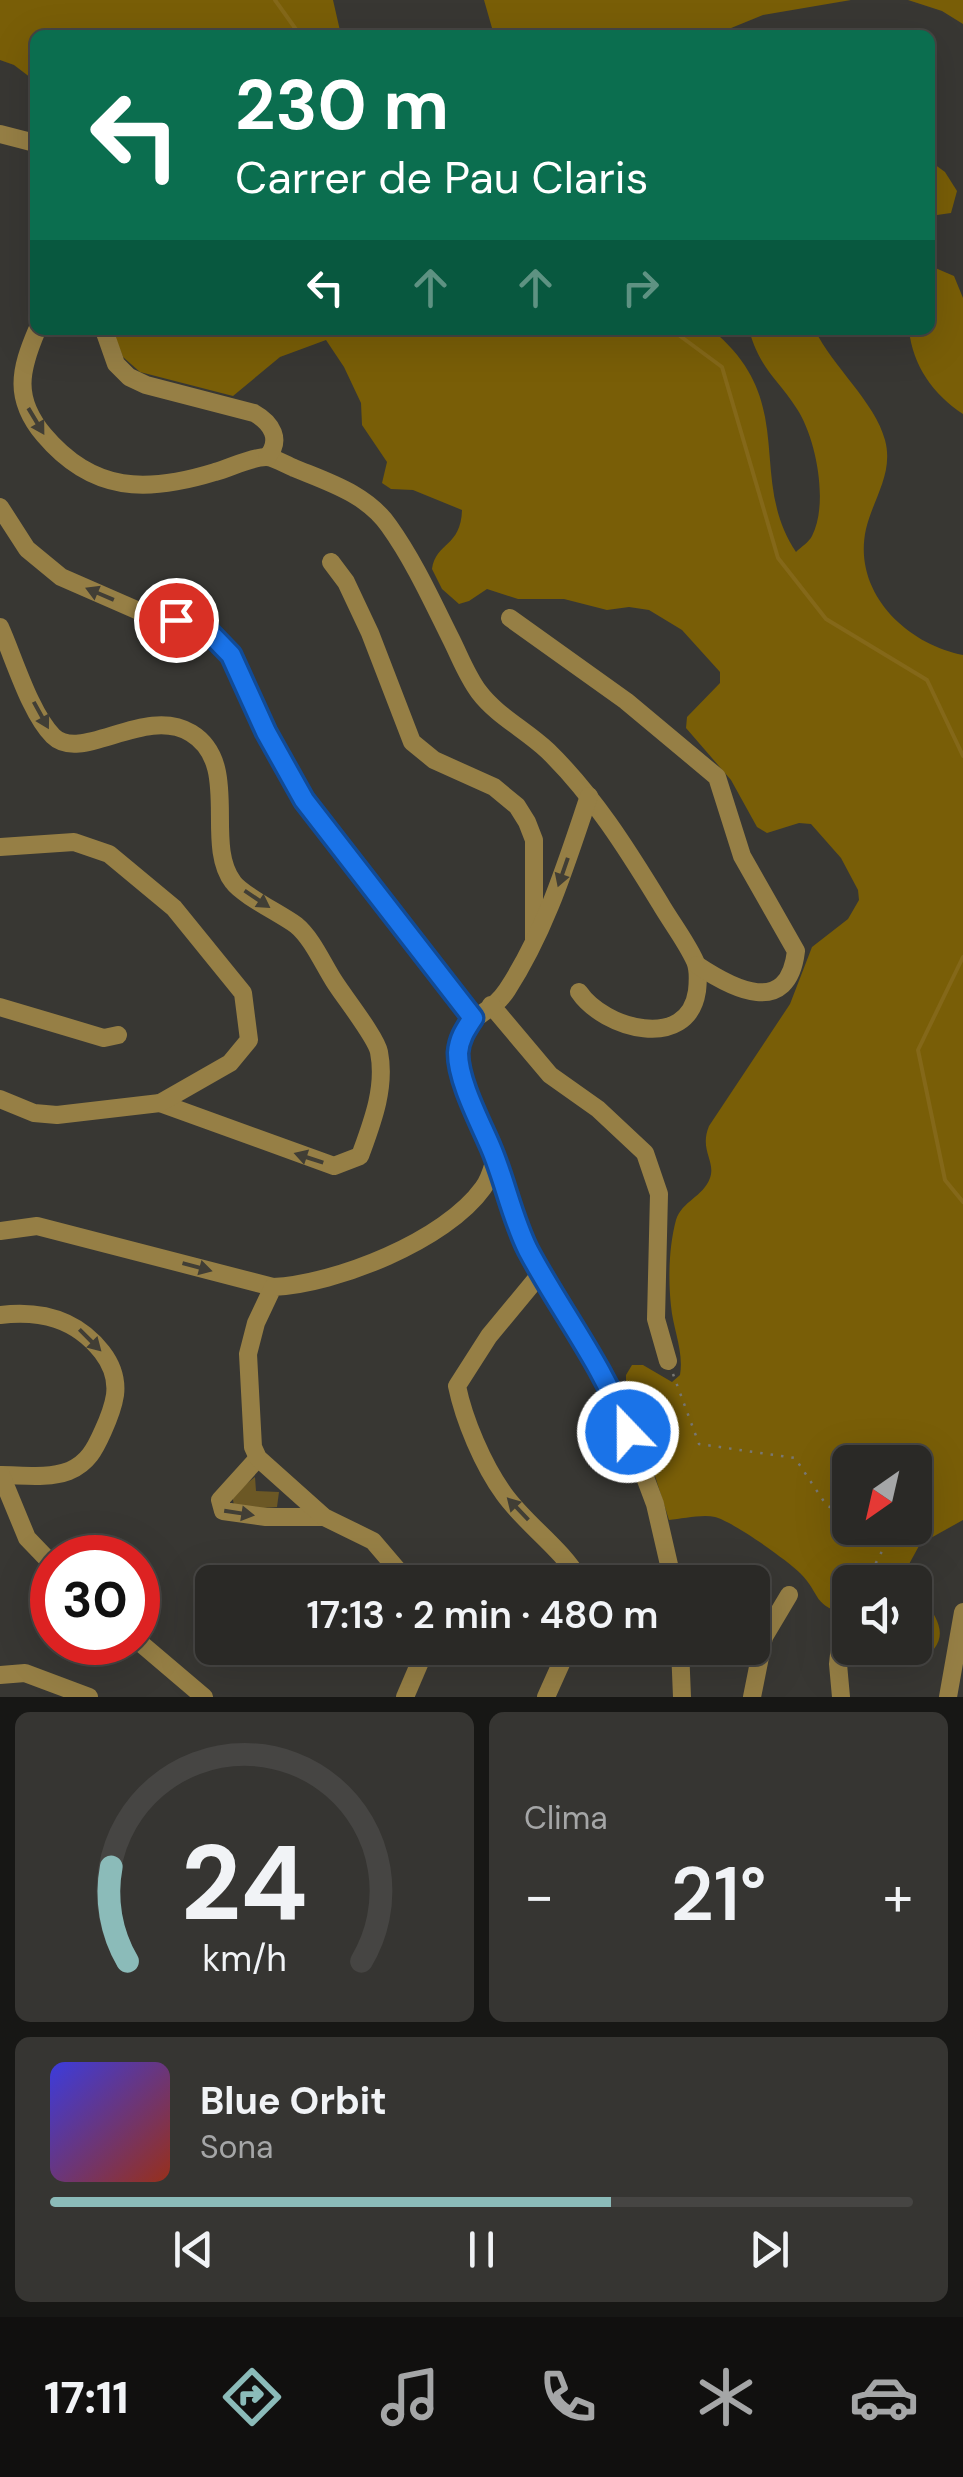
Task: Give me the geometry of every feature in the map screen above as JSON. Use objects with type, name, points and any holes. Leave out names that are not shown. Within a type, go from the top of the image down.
[{"type":"street","points":[[0,134],[30,142]]},
{"type":"street","points":[[35,335],[20,381],[28,408],[60,453],[96,476],[136,487],[193,479],[267,457],[275,448],[276,440],[266,419],[254,413],[129,377],[116,364],[106,335]]},
{"type":"street","points":[[267,457],[346,490],[370,504],[388,524],[482,696],[549,752],[588,796],[617,834],[697,965],[735,989],[752,993],[771,991],[785,983],[794,967],[796,951],[742,856],[717,777],[626,701],[510,618]]},
{"type":"street","points":[[0,508],[27,549],[62,578],[148,615],[203,626],[231,655],[266,732],[304,800],[473,1018]]},
{"type":"street","points":[[331,562],[346,582],[370,633],[412,742],[434,760],[494,787],[528,822],[534,840],[534,945]]},
{"type":"street","points":[[0,627],[28,691],[55,739],[66,744],[88,743],[159,722],[194,734],[209,752],[220,778],[222,850],[233,882],[300,928],[379,1050],[378,1107],[360,1156],[334,1166],[160,1102]]},
{"type":"street","points":[[588,796],[550,912],[504,996],[473,1018],[460,1038],[459,1063],[526,1247],[616,1397],[655,1504],[669,1565]]},
{"type":"street","points":[[0,847],[74,842],[109,854],[174,908],[243,993],[249,1040],[230,1063],[160,1102],[57,1115],[34,1113],[0,1098]]},
{"type":"street","points":[[580,992],[598,1012],[610,1018],[654,1029],[673,1027],[695,1001],[697,965]]},
{"type":"street","points":[[491,1006],[550,1075],[598,1109],[644,1153],[659,1194],[656,1319],[668,1361]]},
{"type":"street","points":[[0,1008],[104,1038],[118,1036]]},
{"type":"street","points":[[0,1231],[37,1226],[273,1287],[289,1286],[355,1269],[420,1239],[482,1191],[495,1159]]},
{"type":"street","points":[[542,1272],[489,1336],[456,1386],[463,1414],[504,1494],[571,1565]]},
{"type":"street","points":[[273,1287],[256,1323],[248,1354],[253,1448],[258,1458],[324,1517],[372,1541],[393,1565]]},
{"type":"street","points":[[0,1315],[36,1314],[64,1320],[80,1329],[105,1356],[114,1373],[116,1392],[111,1412],[93,1452],[84,1462],[62,1473],[1,1475],[30,1541]]},
{"type":"street","points":[[258,1458],[220,1500],[223,1511],[324,1517]]},
{"type":"street","points":[[752,1697],[764,1636],[789,1595]]},
{"type":"street","points":[[948,1697],[963,1612]]},
{"type":"street","points":[[0,1658],[26,1674],[89,1697]]},
{"type":"street","points":[[160,1660],[204,1697]]},
{"type":"street","points":[[405,1697],[419,1665]]},
{"type":"street","points":[[546,1697],[560,1665]]},
{"type":"street","points":[[681,1665],[682,1697]]},
{"type":"street","points":[[838,1665],[841,1697]]},
{"type":"street","points":[[0,1675],[26,1674]]},
{"type":"path","points":[[668,1361],[700,1444],[796,1458],[827,1506],[832,1508]]},
{"type":"shaded area","points":[[0,0],[333,0],[340,30],[30,30],[30,77],[0,60]]},
{"type":"shaded area","points":[[484,0],[851,0],[763,15],[726,30],[493,30]]},
{"type":"shaded area","points":[[908,0],[963,0],[963,24],[942,11]]},
{"type":"shaded area","points":[[935,165],[957,191],[951,213],[935,215]]},
{"type":"shaded area","points":[[935,268],[954,276],[963,298],[963,414],[942,398],[926,378],[910,335],[935,335]]},
{"type":"shaded area","points":[[114,335],[717,335],[739,357],[755,385],[764,412],[774,496],[796,552],[811,538],[817,522],[820,489],[815,453],[804,421],[764,364],[751,335],[818,335],[880,426],[887,464],[866,529],[867,574],[888,612],[904,627],[922,640],[963,655],[963,1520],[932,1537],[932,1445],[832,1445],[832,1545],[919,1545],[909,1565],[832,1565],[832,1609],[823,1604],[793,1567],[723,1520],[704,1516],[669,1520],[626,1375],[632,1365],[643,1365],[672,1382],[680,1375],[681,1357],[672,1315],[671,1251],[676,1220],[710,1178],[706,1134],[790,1004],[812,947],[848,919],[859,900],[858,890],[841,858],[811,824],[799,823],[767,833],[757,827],[731,780],[686,728],[687,717],[720,683],[720,672],[682,630],[649,610],[607,610],[564,599],[518,599],[487,589],[459,604],[442,589],[432,569],[434,560],[457,531],[462,510],[413,490],[391,489],[382,483],[387,462],[362,425],[361,403],[326,340],[280,357],[233,396],[140,372],[123,357]]},
{"type":"shaded area","points":[[255,1477],[256,1491],[279,1492],[277,1507],[235,1510],[232,1495]]},
{"type":"shaded area","points":[[932,1611],[940,1633],[932,1647]]},
{"type":"waterway","points":[[275,0],[296,30]]},
{"type":"waterway","points":[[679,335],[722,367],[778,558],[826,619],[927,680],[963,756]]},
{"type":"waterway","points":[[963,957],[918,1050],[945,1180],[963,1202]]},
{"type":"route","points":[[176,620],[203,626],[231,655],[266,732],[304,800],[473,1018],[460,1038],[458,1050],[475,1112],[526,1247],[616,1397],[628,1432]]}]
